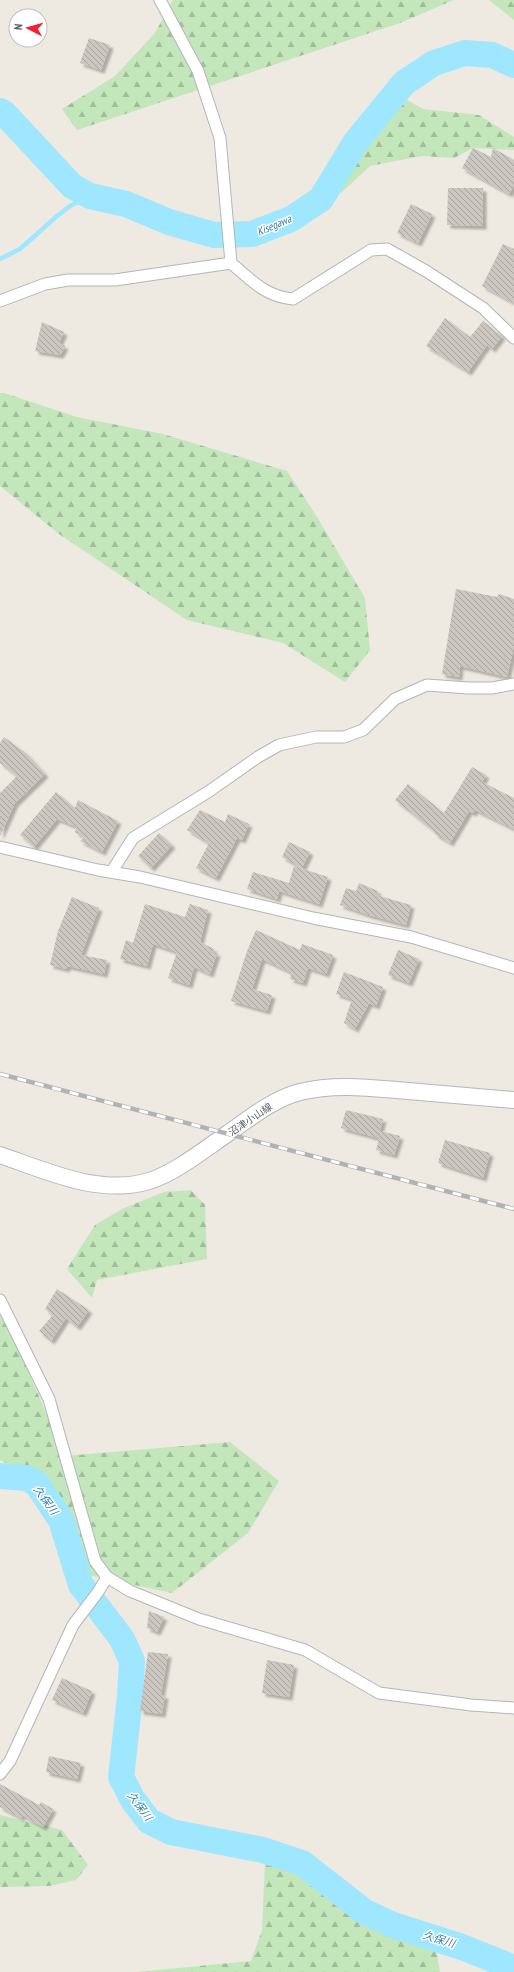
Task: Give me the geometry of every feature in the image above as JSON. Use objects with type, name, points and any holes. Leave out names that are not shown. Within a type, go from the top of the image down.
[{"type":"main road","name":"沼津小山線","points":[[0,1155],[80,1181],[114,1186],[130,1185],[150,1180],[173,1169],[272,1103],[298,1093],[321,1087],[362,1087],[514,1100]]},
{"type":"street","points":[[160,0],[198,71],[220,138],[231,259],[257,286],[280,298],[293,299],[371,250],[387,249],[426,271],[483,308],[514,338]]},
{"type":"street","points":[[0,301],[45,284],[68,280],[115,280],[231,259]]},
{"type":"street","points":[[112,871],[133,838],[208,792],[258,757],[279,745],[316,737],[344,737],[363,730],[395,699],[427,685],[492,688],[514,684]]},
{"type":"street","points":[[0,847],[98,870],[112,871],[313,918],[411,937],[514,968]]},
{"type":"street","points":[[0,1300],[48,1399],[95,1561],[106,1578],[130,1590],[199,1619],[305,1650],[379,1693],[471,1705],[514,1708]]},
{"type":"street","points":[[0,1774],[10,1761],[73,1625],[106,1578]]},
{"type":"green space","points":[[173,0],[454,0],[400,23],[77,130],[62,109],[115,76],[155,33]]},
{"type":"green space","points":[[489,0],[514,0],[514,20]]},
{"type":"green space","points":[[407,100],[423,109],[479,115],[514,137],[514,150],[473,148],[454,158],[422,156],[370,166],[341,193],[332,181],[361,136],[394,101]]},
{"type":"green space","points":[[0,393],[77,417],[163,434],[287,471],[317,517],[365,598],[370,650],[345,682],[283,643],[187,620],[59,534],[0,486]]},
{"type":"green space","points":[[191,1190],[205,1205],[207,1259],[97,1280],[92,1298],[67,1269],[95,1225],[122,1209],[164,1192]]},
{"type":"green space","points":[[0,1307],[65,1456],[230,1442],[279,1481],[248,1533],[172,1593],[88,1575],[31,1476],[0,1460]]},
{"type":"green space","points":[[0,1815],[62,1830],[88,1865],[76,1880],[49,1886],[0,1887]]},
{"type":"green space","points":[[286,1858],[435,1944],[440,1972],[137,1972],[251,1961],[262,1930],[265,1863]]},
{"type":"building","points":[[89,38],[110,45],[101,70],[80,63]]},
{"type":"building","points":[[473,148],[491,157],[493,148],[514,160],[514,185],[509,194],[462,168]]},
{"type":"building","points":[[448,188],[483,188],[483,226],[447,225]]},
{"type":"building","points":[[411,204],[432,214],[418,243],[397,233]]},
{"type":"building","points":[[503,244],[514,249],[514,303],[482,286]]},
{"type":"building","points":[[445,318],[470,337],[483,321],[502,336],[492,349],[487,345],[468,372],[426,346]]},
{"type":"building","points":[[42,322],[64,332],[59,343],[65,346],[60,355],[35,351]]},
{"type":"building","points":[[456,589],[497,597],[499,594],[514,599],[514,646],[507,677],[460,666],[459,677],[442,674]]},
{"type":"building","points":[[4,737],[27,754],[45,774],[15,803],[0,836],[0,793],[17,776],[0,763],[0,743]]},
{"type":"building","points":[[472,767],[486,775],[482,782],[514,798],[514,829],[475,810],[473,813],[469,811],[450,843],[435,834],[435,832],[395,800],[408,784],[444,813]]},
{"type":"building","points":[[56,792],[75,808],[78,800],[118,821],[102,852],[80,841],[84,838],[75,832],[77,827],[57,819],[34,847],[20,835]]},
{"type":"building","points":[[200,810],[225,822],[228,814],[249,824],[242,840],[237,838],[216,878],[196,868],[209,843],[187,830]]},
{"type":"building","points":[[159,833],[172,845],[151,868],[138,856]]},
{"type":"building","points":[[289,842],[310,852],[302,868],[282,857]]},
{"type":"building","points":[[294,866],[328,877],[319,904],[279,891],[277,899],[247,889],[253,872],[289,883]]},
{"type":"building","points":[[359,883],[378,891],[376,895],[411,905],[406,925],[340,905],[346,888],[356,891]]},
{"type":"building","points":[[72,897],[99,908],[81,955],[107,960],[104,974],[67,966],[66,969],[50,965],[58,931]]},
{"type":"building","points":[[145,904],[185,917],[190,904],[208,910],[200,942],[214,949],[213,952],[217,953],[210,974],[194,967],[189,985],[168,978],[177,952],[153,944],[147,966],[120,959],[126,940],[133,943]]},
{"type":"building","points":[[256,930],[300,950],[302,944],[333,955],[326,974],[308,968],[303,983],[290,979],[292,973],[262,959],[252,989],[272,995],[267,1011],[231,1001],[247,951]]},
{"type":"building","points":[[398,950],[419,959],[409,983],[388,975]]},
{"type":"building","points":[[344,972],[383,987],[376,1006],[369,1003],[355,1029],[344,1023],[352,999],[336,994]]},
{"type":"building","points":[[346,1110],[383,1119],[378,1138],[341,1128]]},
{"type":"building","points":[[381,1131],[400,1136],[394,1155],[376,1150]]},
{"type":"building","points":[[445,1140],[490,1153],[483,1178],[438,1163]]},
{"type":"building","points":[[57,1289],[89,1310],[77,1327],[66,1318],[51,1341],[39,1331],[53,1315],[45,1309]]},
{"type":"building","points":[[149,1611],[164,1617],[157,1632],[147,1628]]},
{"type":"building","points":[[148,1652],[168,1654],[161,1695],[165,1695],[162,1714],[140,1711]]},
{"type":"building","points":[[267,1660],[294,1665],[289,1697],[262,1693]]},
{"type":"building","points":[[62,1678],[92,1691],[83,1713],[52,1700]]},
{"type":"building","points":[[49,1756],[81,1763],[77,1779],[46,1772]]},
{"type":"building","points":[[0,1784],[39,1805],[41,1802],[53,1809],[43,1827],[22,1815],[21,1818],[0,1807]]},
{"type":"waterway","name":"Kisegawa","points":[[0,111],[5,114],[72,186],[90,196],[126,204],[169,222],[214,235],[252,234],[291,219],[321,199],[355,143],[404,83],[434,63],[465,53],[492,55],[514,65]]},
{"type":"waterway","points":[[0,259],[20,249],[70,206],[90,196]]},
{"type":"waterway","name":"久保川","points":[[0,1476],[27,1478],[37,1484],[61,1520],[81,1585],[122,1639],[132,1661],[130,1697],[121,1777],[133,1800],[149,1821],[171,1832],[263,1850],[302,1863],[365,1912],[393,1925],[462,1947],[514,1968]]},
{"type":"railway","points":[[0,1074],[514,1209]]}]
